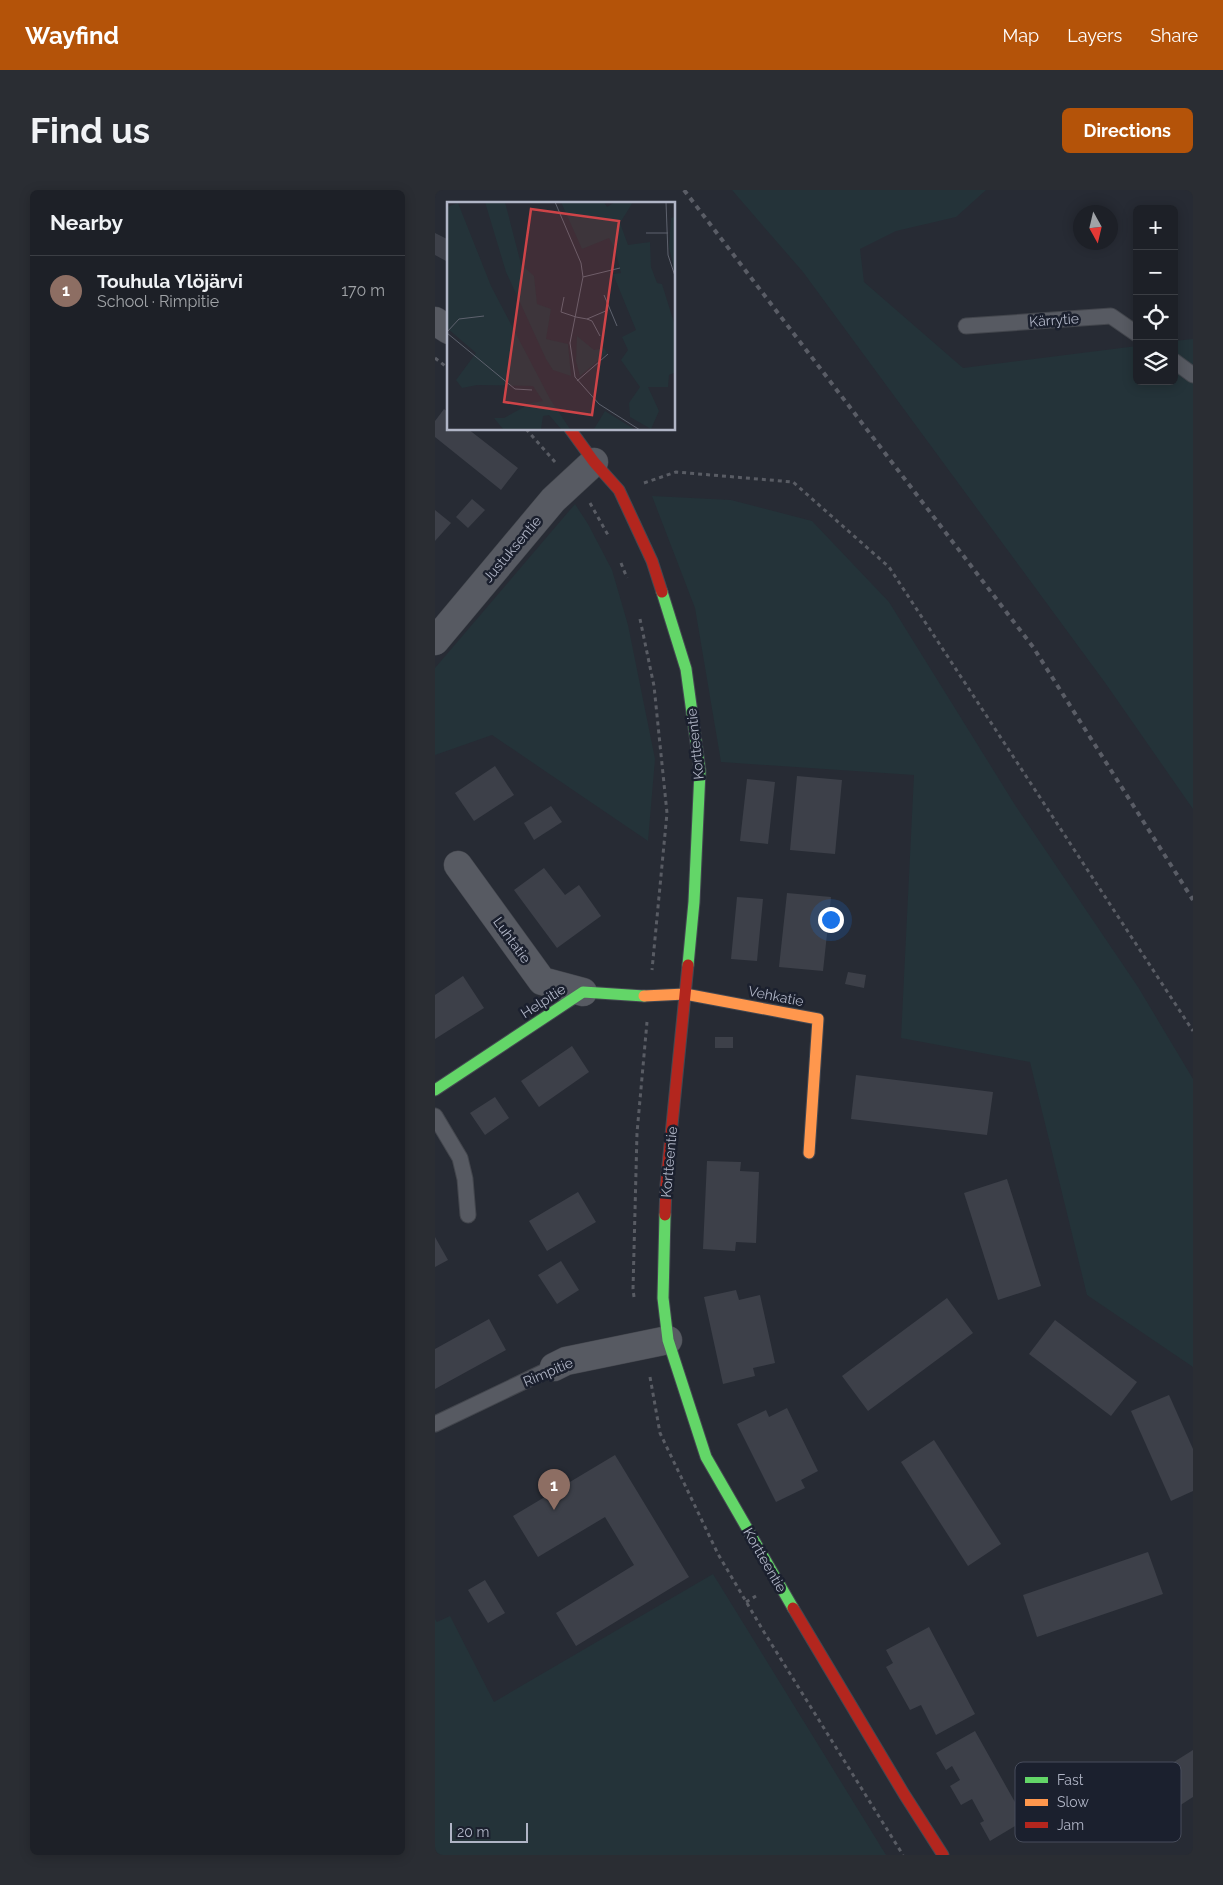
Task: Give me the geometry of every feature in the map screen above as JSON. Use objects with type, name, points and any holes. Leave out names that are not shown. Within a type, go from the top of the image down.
[{"type":"street","points":[[435,321],[447,329]]},
{"type":"street","name":"Kortteentie","points":[[571,430],[594,462],[619,490],[652,562],[686,669],[700,771],[694,902],[665,1185],[663,1298],[668,1340],[706,1458],[822,1660],[903,1794],[943,1855]]},
{"type":"street","name":"Justuksentie","points":[[435,641],[553,500],[594,462]]},
{"type":"street","name":"Luhtatie","points":[[458,865],[542,981],[583,992]]},
{"type":"street","name":"Helpitie","points":[[435,1090],[583,992],[649,996],[685,994]]},
{"type":"street","name":"Vehkatie","points":[[685,994],[818,1019],[809,1153]]},
{"type":"street","name":"Rimpitie","points":[[554,1367],[566,1361],[668,1340]]},
{"type":"lane","name":"Kärrytie","points":[[966,326],[1111,316],[1133,331]]},
{"type":"lane","points":[[1178,364],[1193,375]]},
{"type":"lane","points":[[435,1116],[460,1158],[465,1179],[468,1215]]},
{"type":"lane","name":"Rimpitie","points":[[435,1424],[554,1367]]},
{"type":"path","points":[[435,358],[447,367]]},
{"type":"path","points":[[619,490],[676,472],[793,482],[889,567],[1193,1031]]},
{"type":"shaded area","points":[[732,190],[986,190],[956,217],[896,231],[860,249],[864,282],[963,368],[1133,347],[1133,385],[1178,385],[1178,341],[1193,339],[1193,809],[1106,684],[803,272]]},
{"type":"shaded area","points":[[652,496],[731,500],[812,521],[889,602],[1015,805],[1138,987],[1193,1079],[1193,1367],[1087,1295],[1030,1062],[901,1038],[914,775],[721,762],[695,608]]},
{"type":"shaded area","points":[[575,504],[588,524],[612,570],[628,625],[655,759],[648,841],[492,735],[435,755],[435,668]]},
{"type":"shaded area","points":[[713,1574],[886,1855],[435,1855],[435,1619],[437,1622],[450,1616],[494,1702]]},
{"type":"building","points":[[435,233],[447,239],[447,259],[446,261],[435,255]]},
{"type":"building","points":[[444,409],[447,411],[447,430],[469,430],[518,468],[501,490],[435,437],[435,421]]},
{"type":"building","points":[[472,499],[485,510],[468,528],[456,517]]},
{"type":"building","points":[[435,510],[451,523],[435,541]]},
{"type":"building","points":[[495,766],[514,795],[474,821],[455,793]]},
{"type":"building","points":[[797,776],[842,780],[835,854],[790,850]]},
{"type":"building","points":[[747,779],[775,782],[768,844],[740,841]]},
{"type":"building","points":[[551,806],[562,822],[534,840],[524,823]]},
{"type":"building","points":[[544,868],[565,895],[579,885],[601,916],[557,948],[514,890]]},
{"type":"building","points":[[787,893],[831,897],[823,971],[779,967]]},
{"type":"building","points":[[737,897],[763,899],[757,961],[731,959]]},
{"type":"building","points":[[848,972],[866,975],[864,988],[845,984]]},
{"type":"building","points":[[463,976],[484,1008],[435,1039],[435,995]]},
{"type":"building","points":[[715,1037],[733,1037],[733,1048],[715,1048]]},
{"type":"building","points":[[572,1046],[589,1072],[539,1107],[521,1081]]},
{"type":"building","points":[[856,1075],[993,1092],[987,1135],[851,1119]]},
{"type":"building","points":[[495,1097],[509,1118],[485,1135],[470,1113]]},
{"type":"building","points":[[707,1161],[741,1162],[740,1171],[759,1172],[756,1243],[736,1242],[735,1251],[703,1249]]},
{"type":"building","points":[[1007,1179],[1041,1286],[998,1300],[964,1193]]},
{"type":"building","points":[[578,1192],[596,1222],[547,1251],[529,1221]]},
{"type":"building","points":[[435,1237],[448,1260],[435,1267]]},
{"type":"building","points":[[561,1261],[579,1290],[557,1304],[538,1275]]},
{"type":"building","points":[[736,1290],[739,1300],[760,1295],[775,1363],[753,1368],[755,1376],[723,1384],[704,1297]]},
{"type":"building","points":[[947,1298],[973,1333],[868,1411],[842,1376]]},
{"type":"building","points":[[489,1319],[506,1350],[435,1389],[435,1349]]},
{"type":"building","points":[[1055,1320],[1137,1382],[1111,1416],[1029,1354]]},
{"type":"building","points":[[1169,1395],[1193,1449],[1193,1491],[1171,1501],[1131,1411]]},
{"type":"building","points":[[787,1408],[818,1471],[801,1480],[805,1488],[776,1502],[737,1424],[766,1410],[769,1417]]},
{"type":"building","points":[[934,1440],[1001,1544],[968,1566],[901,1462]]},
{"type":"building","points":[[615,1455],[689,1577],[576,1646],[556,1613],[634,1565],[605,1517],[538,1557],[513,1516]]},
{"type":"building","points":[[1148,1552],[1163,1594],[1037,1637],[1023,1595]]},
{"type":"building","points":[[485,1580],[505,1613],[488,1623],[468,1590]]},
{"type":"building","points":[[929,1627],[975,1714],[936,1735],[921,1705],[910,1710],[886,1667],[893,1663],[886,1650]]},
{"type":"building","points":[[975,1731],[1015,1802],[1015,1826],[990,1841],[980,1823],[984,1821],[972,1799],[961,1805],[950,1786],[960,1780],[952,1766],[946,1770],[936,1753]]},
{"type":"building","points":[[1193,1750],[1193,1797],[1181,1805],[1181,1762],[1174,1762]]},
{"type":"railway","points":[[684,190],[1033,647],[1193,900]]},
{"type":"traffic: fast","points":[[662,592],[686,669],[700,771],[694,902],[688,965]]},
{"type":"traffic: fast","points":[[435,1090],[583,992],[644,996]]},
{"type":"traffic: fast","points":[[665,1215],[663,1298],[668,1340],[706,1457],[793,1608]]},
{"type":"traffic: slow","points":[[644,996],[685,994],[818,1019],[809,1153]]},
{"type":"traffic: jam","points":[[571,430],[594,462],[619,490],[652,561],[662,592]]},
{"type":"traffic: jam","points":[[665,1215],[666,1185],[688,965]]},
{"type":"traffic: jam","points":[[793,1608],[904,1794],[943,1855]]},
{"type":"place","name":"Touhula Ylöjärvi","points":[[554,1510]]}]
